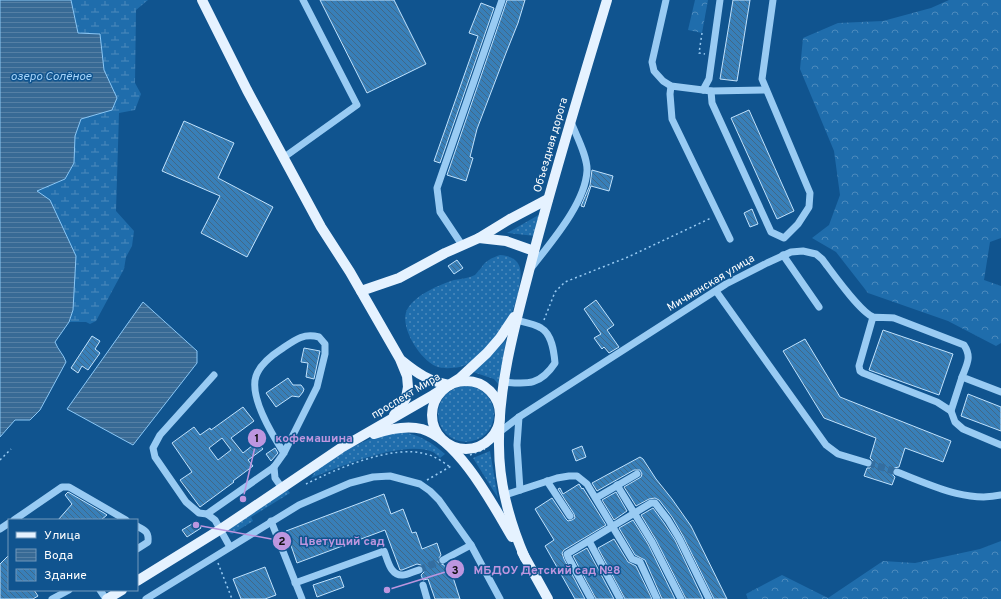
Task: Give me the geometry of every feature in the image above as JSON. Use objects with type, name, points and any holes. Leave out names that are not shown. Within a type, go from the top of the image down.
[{"type":"main road","points":[[202,0],[320,227],[361,291],[400,359],[407,376],[408,387],[406,398],[390,420]]},
{"type":"main road","name":"Объездная дорога","points":[[521,298],[548,199],[607,0]]},
{"type":"main road","points":[[361,291],[399,278],[462,245],[479,238],[510,219],[548,199]]},
{"type":"main road","points":[[479,238],[506,241],[534,251]]},
{"type":"main road","points":[[521,298],[503,382],[499,446],[500,468],[504,495],[512,524],[525,558]]},
{"type":"main road","name":"проспект Мира","points":[[138,580],[221,529],[341,448],[449,385],[473,367],[500,338],[513,319],[521,298]]},
{"type":"main road","points":[[400,359],[424,377],[432,381],[449,385]]},
{"type":"main road","points":[[341,448],[370,435],[398,428],[409,427],[431,432],[442,439],[448,444],[456,448],[465,449],[481,446],[488,441],[497,428],[500,415],[494,394],[483,385],[470,381],[462,381],[449,385],[440,392],[435,399],[432,412],[433,426],[442,439],[461,459],[490,500],[548,599]]},
{"type":"main road","points":[[106,599],[120,591]]},
{"type":"street","points":[[283,158],[357,105],[303,0]]},
{"type":"street","points":[[462,245],[440,212],[437,188],[502,0]]},
{"type":"street","points":[[666,0],[652,62],[654,71],[663,81],[671,86],[712,92],[766,90]]},
{"type":"street","points":[[703,90],[709,79],[720,0]]},
{"type":"street","points":[[712,92],[712,102],[717,114],[771,232],[784,238],[798,224],[809,207],[810,193],[762,79],[772,0]]},
{"type":"street","points":[[671,86],[670,94],[672,119],[730,239]]},
{"type":"street","points":[[528,272],[558,233],[577,204],[584,185],[587,171],[586,160],[571,122]]},
{"type":"street","name":"Мичманская улица","points":[[488,441],[519,417],[726,284],[791,252],[803,251],[816,254],[822,259],[863,310],[873,317]]},
{"type":"street","points":[[783,255],[819,307]]},
{"type":"street","points":[[716,291],[826,444],[838,454],[868,463]]},
{"type":"street","points":[[951,411],[969,359],[968,351],[964,345],[894,318],[883,316],[873,317],[859,366],[860,371],[865,375],[937,402],[951,411],[955,422],[963,429],[1001,445]]},
{"type":"street","points":[[503,382],[526,384],[543,377],[550,371],[555,363],[552,343],[546,333],[541,328],[516,320]]},
{"type":"street","points":[[207,514],[274,467],[284,453],[317,387],[325,354],[324,344],[319,337],[312,335],[302,336],[266,360],[256,377],[254,393],[269,430],[284,453]]},
{"type":"street","points":[[214,375],[160,435],[153,448],[155,457],[186,502],[199,513],[207,514],[215,520],[230,547]]},
{"type":"street","points":[[962,376],[1001,392]]},
{"type":"street","points":[[519,417],[517,446],[520,490]]},
{"type":"street","points":[[274,467],[275,478],[282,488]]},
{"type":"street","points":[[897,472],[955,493],[977,496],[1001,495]]},
{"type":"street","points":[[596,498],[637,474]]},
{"type":"street","points":[[146,599],[299,505],[350,484],[373,478],[390,476],[420,484],[439,500],[471,545],[500,599]]},
{"type":"street","points":[[504,495],[548,481],[569,476],[577,476],[587,484],[632,559],[640,562],[657,599]]},
{"type":"street","points":[[548,481],[570,516]]},
{"type":"street","points":[[618,485],[652,542],[681,599]]},
{"type":"street","points":[[15,519],[62,487],[69,487],[124,519]]},
{"type":"street","points":[[590,599],[567,554],[651,503],[655,503],[658,505],[679,538],[709,599]]},
{"type":"street","points":[[271,522],[302,599]]},
{"type":"street","points":[[138,527],[146,531],[149,535],[148,542],[138,548]]},
{"type":"street","points":[[588,541],[620,599]]},
{"type":"street","points":[[443,560],[471,545]]},
{"type":"street","points":[[295,583],[384,551],[392,570],[395,573],[402,576],[419,570]]},
{"type":"street","points":[[423,585],[427,599]]},
{"type":"street","points":[[52,599],[67,591]]},
{"type":"path","points":[[699,53],[702,33]]},
{"type":"path","points":[[541,328],[555,292],[565,282],[628,257],[718,214]]},
{"type":"path","points":[[420,484],[461,459],[491,446],[499,446]]},
{"type":"path","points":[[0,460],[11,449]]},
{"type":"path","points":[[216,556],[232,599]]},
{"type":"green space","points":[[71,0],[148,0],[136,10],[135,83],[141,94],[135,110],[119,113],[116,211],[134,231],[132,246],[126,257],[124,269],[96,321],[90,324],[86,322],[69,322],[73,310],[37,191],[65,179],[74,163],[75,136],[81,119],[112,110],[117,98],[104,70],[100,34],[78,33]]},
{"type":"green space","points":[[695,0],[708,0],[702,33],[688,30]]},
{"type":"green space","points":[[949,0],[1001,0],[1001,238],[990,242],[984,280],[1001,286],[1001,343],[996,346],[948,321],[868,293],[836,252],[812,238],[829,225],[840,195],[834,151],[800,69],[803,38],[838,23],[883,21],[931,8]]},
{"type":"green space","points":[[542,213],[535,236],[507,233]]},
{"type":"green space","points":[[500,255],[508,256],[514,259],[518,263],[521,273],[518,293],[509,319],[487,347],[466,365],[446,368],[431,364],[418,351],[408,333],[405,315],[408,308],[417,298],[435,287],[454,280],[468,278],[475,275],[487,261]]},
{"type":"green space","points":[[506,340],[499,385],[494,379],[473,372]]},
{"type":"green space","points":[[461,386],[471,386],[486,394],[492,403],[494,414],[492,425],[486,434],[471,442],[461,442],[450,437],[443,430],[438,419],[438,409],[443,398],[450,391]]},
{"type":"green space","points":[[402,432],[425,440],[445,454],[440,458],[433,452],[421,449],[406,449],[389,452],[354,462],[311,478],[317,469],[350,448],[374,437]]},
{"type":"green space","points":[[490,451],[498,498],[473,458]]},
{"type":"green space","points":[[287,489],[290,493],[251,517],[253,521],[232,534],[228,532],[228,529]]},
{"type":"green space","points":[[1001,541],[1001,599],[748,599],[746,594],[782,575],[828,598],[883,561],[915,563],[980,549]]},
{"type":"water","name":"озеро Солёное","points":[[0,0],[71,0],[78,33],[100,34],[104,70],[117,98],[112,110],[81,119],[75,136],[74,163],[65,179],[37,191],[50,200],[76,256],[73,310],[69,322],[55,342],[66,362],[40,410],[30,420],[15,420],[0,437]]},
{"type":"water","points":[[143,302],[197,351],[197,363],[133,445],[67,409]]},
{"type":"building","points":[[320,0],[394,0],[426,64],[367,93]]},
{"type":"building","points":[[507,0],[525,0],[518,23],[477,129],[470,157],[473,158],[466,181],[447,175]]},
{"type":"building","points":[[733,0],[750,0],[737,81],[720,79]]},
{"type":"building","points":[[481,3],[494,8],[440,163],[434,161],[478,36],[469,33]]},
{"type":"building","points":[[749,110],[794,211],[777,219],[731,118]]},
{"type":"building","points":[[184,121],[234,143],[218,178],[273,207],[247,257],[201,233],[220,196],[162,171]]},
{"type":"building","points":[[592,170],[613,176],[609,191],[591,186],[584,207],[581,206],[590,185]]},
{"type":"building","points":[[752,209],[758,224],[750,227],[744,213]]},
{"type":"building","points":[[457,260],[463,268],[454,274],[448,266]]},
{"type":"building","points":[[596,300],[614,325],[607,330],[619,347],[609,353],[604,347],[602,349],[594,338],[601,334],[584,309]]},
{"type":"building","points":[[883,330],[953,354],[939,395],[869,370]]},
{"type":"building","points":[[92,336],[100,341],[95,349],[100,353],[88,370],[82,366],[78,373],[71,368]]},
{"type":"building","points":[[805,339],[840,397],[951,441],[943,462],[905,448],[899,467],[894,468],[892,471],[895,477],[892,485],[864,476],[867,468],[870,468],[873,465],[873,461],[870,458],[876,438],[824,418],[783,351]]},
{"type":"building","points":[[304,348],[320,351],[314,379],[306,377],[308,363],[301,362]]},
{"type":"building","points":[[288,378],[293,385],[301,385],[304,389],[303,392],[299,397],[292,396],[276,407],[266,393]]},
{"type":"building","points":[[968,394],[1001,407],[1001,431],[961,416]]},
{"type":"building","points":[[243,407],[254,421],[231,438],[243,453],[257,442],[263,449],[248,460],[253,466],[200,507],[180,480],[192,472],[172,443],[194,427],[200,435],[210,428],[211,430]],"holes":[[[222,438],[231,450],[218,460],[209,448]]]},
{"type":"building","points":[[582,446],[586,457],[576,461],[572,450]]},
{"type":"building","points":[[275,448],[278,453],[271,461],[266,454]]},
{"type":"building","points":[[640,457],[643,459],[691,526],[727,599],[714,599],[683,536],[672,517],[659,500],[655,498],[649,499],[636,506],[624,487],[641,477],[642,474],[640,470],[634,470],[597,491],[592,483]]},
{"type":"building","points":[[579,484],[606,525],[564,550],[562,553],[585,599],[575,599],[545,546],[554,540],[535,509],[552,498],[566,519],[568,521],[572,520],[575,518],[574,514],[558,489],[560,488],[563,494]]},
{"type":"building","points":[[68,492],[107,515],[102,519],[59,519],[72,504],[65,495]]},
{"type":"building","points":[[616,492],[627,511],[614,520],[602,500]]},
{"type":"building","points":[[384,494],[391,514],[403,509],[412,533],[416,532],[422,549],[437,543],[441,555],[438,562],[444,565],[447,572],[451,571],[460,599],[435,599],[428,579],[423,580],[421,575],[424,572],[424,569],[421,565],[417,564],[400,570],[385,530],[297,563],[286,531]]},
{"type":"building","points":[[653,508],[675,540],[703,599],[686,599],[656,540],[641,515]]},
{"type":"building","points":[[633,520],[648,544],[675,599],[662,599],[645,560],[635,555],[619,528]]},
{"type":"building","points":[[197,521],[201,528],[187,537],[182,530]]},
{"type":"building","points":[[614,539],[628,562],[636,566],[652,599],[625,599],[598,548]]},
{"type":"building","points":[[587,548],[614,599],[596,599],[573,556]]},
{"type":"building","points":[[8,556],[8,591],[35,591],[38,596],[33,599],[0,599],[0,564]]},
{"type":"building","points":[[265,567],[276,595],[265,599],[241,599],[233,579]]},
{"type":"building","points":[[340,576],[344,587],[317,597],[313,585]]},
{"type":"tunnel","points":[[868,463],[897,472]]},
{"type":"tunnel","points":[[419,570],[443,560]]},
{"type":"place","name":"кофемашина","points":[[243,499]]},
{"type":"place","name":"Цветущий сад","points":[[196,525]]},
{"type":"place","name":"МБДОУ Детский сад №8","points":[[387,590]]}]
